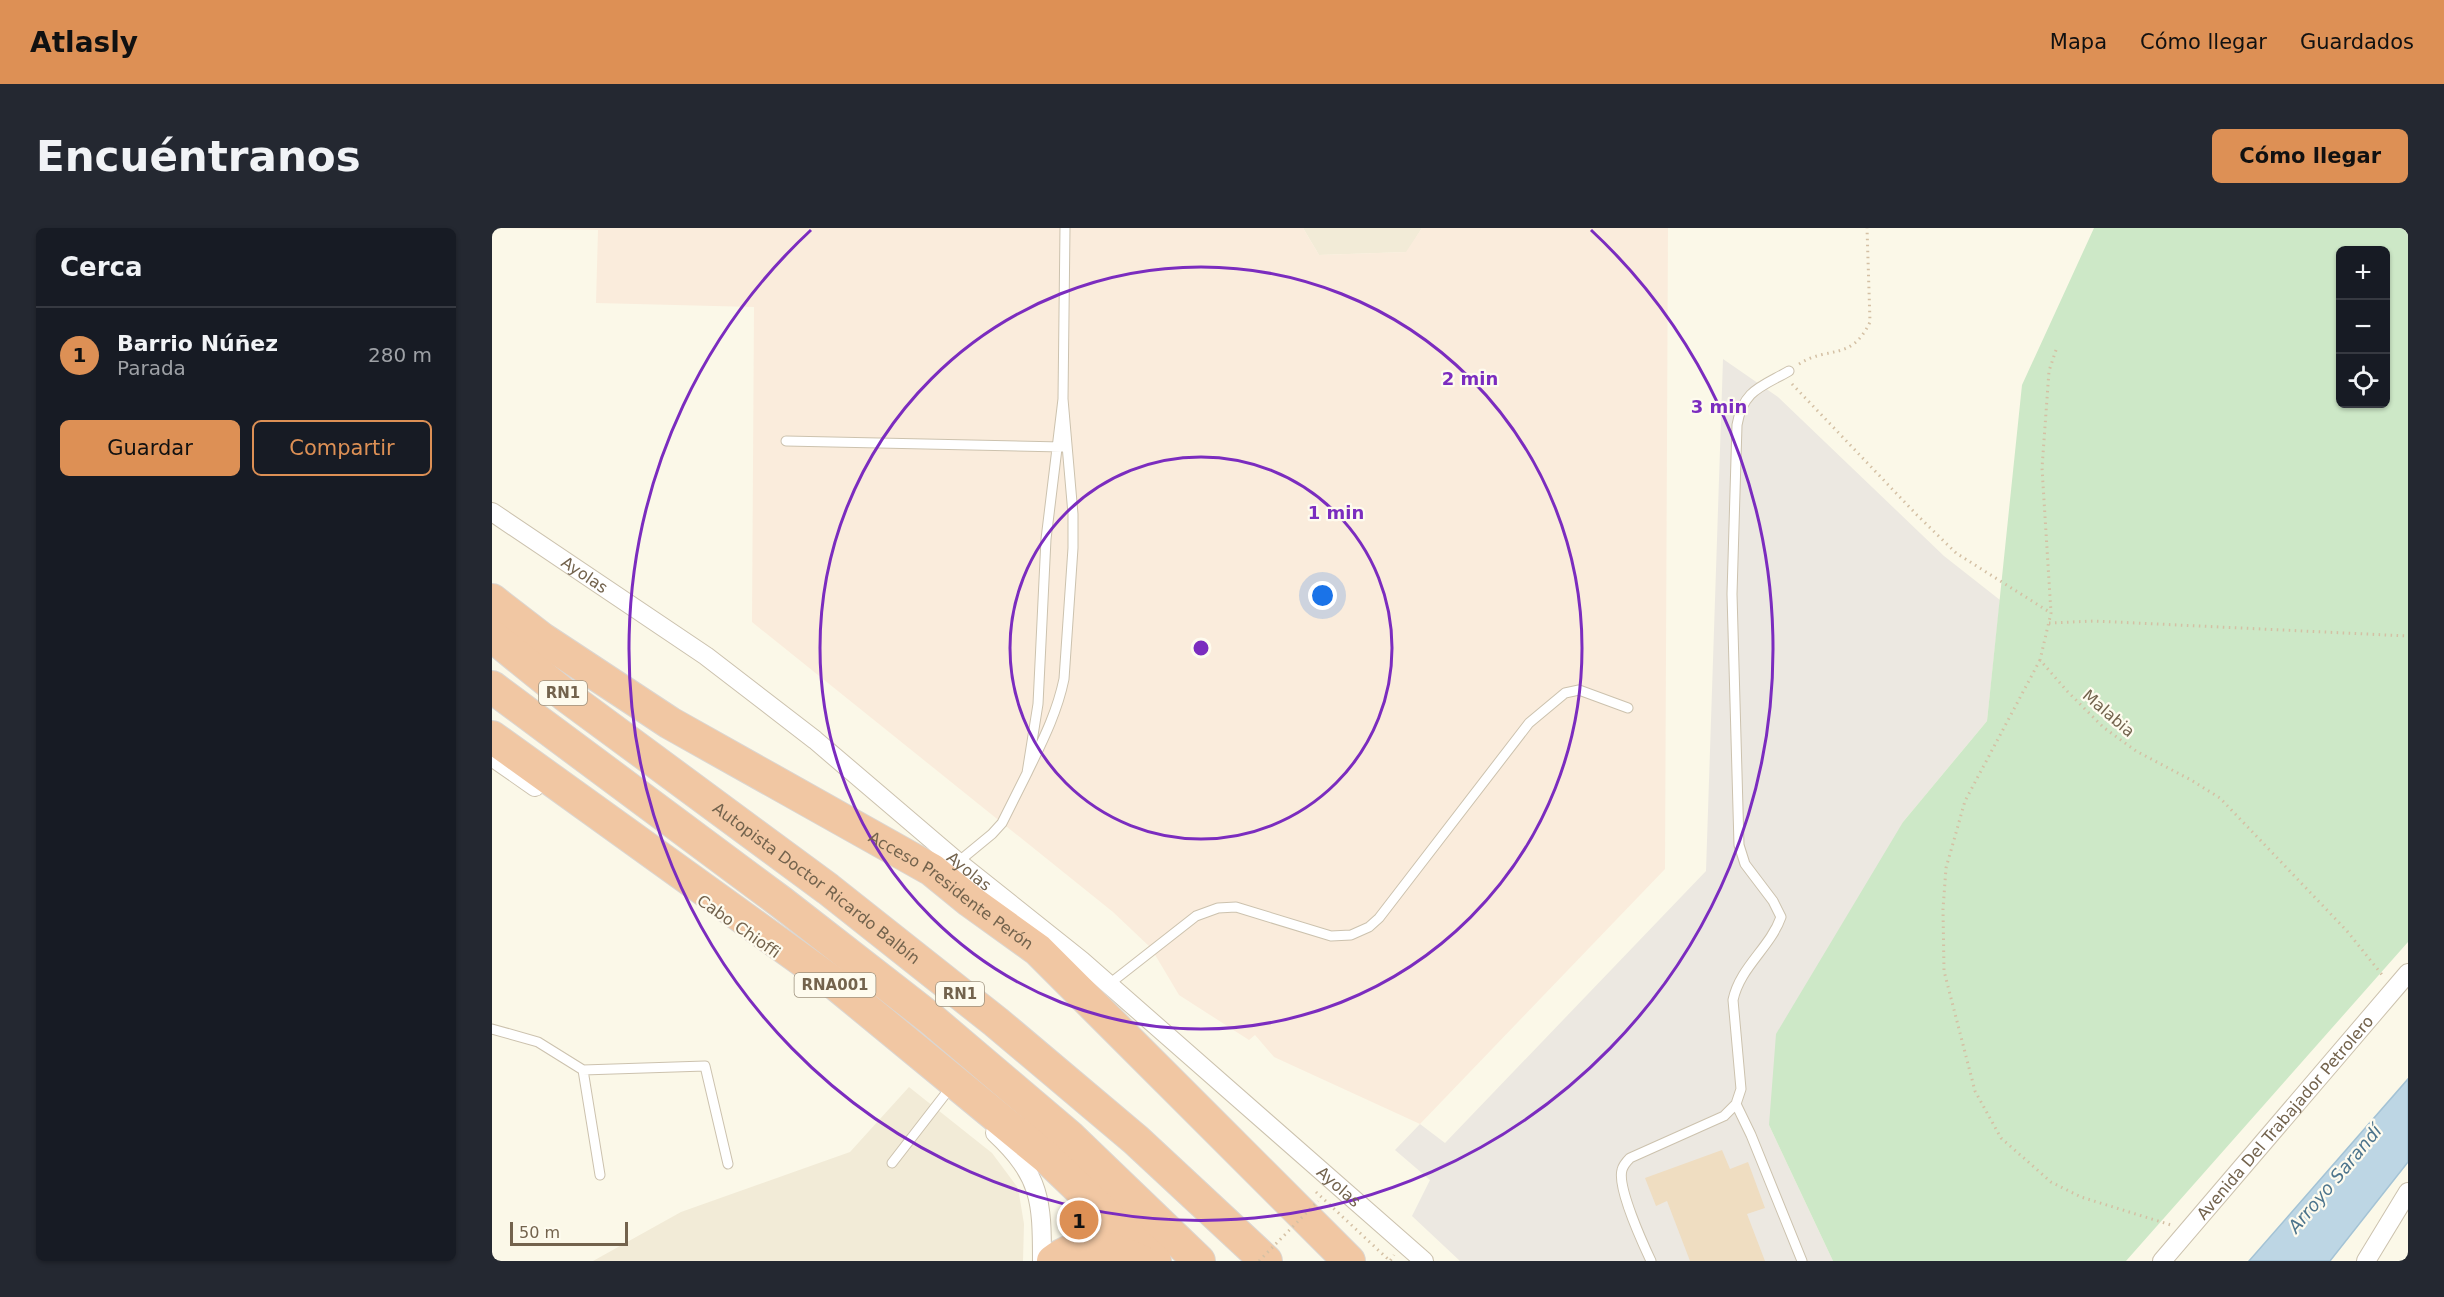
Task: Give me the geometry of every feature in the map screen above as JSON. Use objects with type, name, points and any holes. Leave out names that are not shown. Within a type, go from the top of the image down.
[{"type":"highway","name":"Acceso Presidente Perón","points":[[492,600],[542,638],[670,723],[945,866],[1038,950],[1349,1261]]},
{"type":"highway","name":"Autopista Doctor Ricardo Balbín","points":[[492,636],[566,695],[828,890],[996,1022],[1136,1140],[1266,1261]]},
{"type":"highway","name":"RN1","points":[[492,687],[781,902],[930,1018],[1070,1137],[1199,1261]]},
{"type":"highway","name":"RNA001","points":[[492,737],[838,987],[1047,1158],[1155,1261]]},
{"type":"highway","points":[[1053,1261],[1066,1252],[1080,1247],[1095,1246],[1111,1248],[1141,1261]]},
{"type":"street","name":"Ayolas","points":[[492,512],[706,656],[815,740],[945,866],[1034,922],[1336,1181],[1424,1261]]},
{"type":"street","name":"Cabo Chioffi","points":[[492,757],[784,958],[985,1124],[1022,1161],[1038,1196],[1042,1214],[1042,1261]]},
{"type":"street","name":"Avenida Del Trabajador Petrolero","points":[[2162,1261],[2408,973]]},
{"type":"street","points":[[2366,1261],[2408,1192]]},
{"type":"lane","points":[[945,866],[993,834],[1002,823],[1048,730],[1060,698],[1064,679],[1073,548],[1073,514],[1063,399],[1065,228]]},
{"type":"lane","points":[[1651,1261],[1637,1230],[1622,1183],[1622,1169],[1630,1158],[1724,1116],[1736,1104],[1741,1089],[1733,1000],[1736,986],[1777,929],[1781,917],[1773,901],[1745,864],[1739,844],[1732,594],[1737,425],[1740,407],[1748,396],[1789,371]]},
{"type":"lane","points":[[1027,773],[1038,704],[1046,539],[1063,399]]},
{"type":"lane","points":[[786,441],[1067,448]]},
{"type":"lane","points":[[1108,985],[1196,916],[1218,908],[1236,907],[1331,936],[1351,935],[1369,927],[1379,918],[1536,716],[1565,693],[1579,690],[1628,708]]},
{"type":"lane","points":[[492,1029],[537,1042],[582,1070],[705,1066],[728,1164]]},
{"type":"lane","points":[[582,1070],[600,1175]]},
{"type":"lane","points":[[892,1163],[947,1092]]},
{"type":"lane","points":[[1736,1104],[1751,1135],[1802,1261]]},
{"type":"path","points":[[1867,228],[1870,322],[1865,333],[1853,347],[1806,360],[1789,371],[1792,384],[1956,553],[2051,614]]},
{"type":"path","points":[[2056,350],[2049,371],[2042,468],[2051,614],[2040,660],[1965,801],[1946,868],[1943,909],[1944,971],[1975,1091],[2001,1138],[2051,1182],[2071,1192],[2168,1224],[2186,1233]]},
{"type":"path","points":[[2049,623],[2094,621],[2408,636]]},
{"type":"path","name":"Malabia","points":[[2040,660],[2103,727],[2136,751],[2220,798],[2346,931],[2393,990]]},
{"type":"path","points":[[1259,1261],[1317,1201]]},
{"type":"shaded area","points":[[492,228],[1303,228],[1319,255],[1406,252],[1422,228],[1668,228],[1665,869],[1420,1124],[1274,1057],[1255,1035],[1249,1040],[1179,995],[1151,948],[1113,912],[752,622],[754,307],[596,303],[598,230]]},
{"type":"shaded area","points":[[1303,228],[1422,228],[1407,252],[1319,255]]},
{"type":"shaded area","points":[[1723,359],[1778,397],[1944,556],[2000,600],[1987,721],[1903,822],[1769,1125],[1833,1261],[1460,1261],[1412,1216],[1430,1180],[1395,1150],[1420,1124],[1445,1143],[1706,871]]},
{"type":"shaded area","points":[[909,1087],[992,1153],[1018,1188],[1024,1224],[1023,1261],[593,1261],[681,1212],[850,1152]]},
{"type":"green space","points":[[2094,228],[2408,228],[2408,942],[2126,1261],[1833,1261],[1769,1125],[1776,1034],[1903,822],[1987,721],[2022,385]]},
{"type":"water","name":"Arroyo Sarandí","points":[[2408,1079],[2408,1162],[2330,1261],[2249,1261]]},
{"type":"building","points":[[1722,1150],[1730,1169],[1748,1162],[1765,1208],[1747,1214],[1765,1261],[1690,1261],[1667,1201],[1656,1206],[1645,1178]]},
{"type":"place","name":"Barrio Núñez","points":[[1079,1220]]}]
